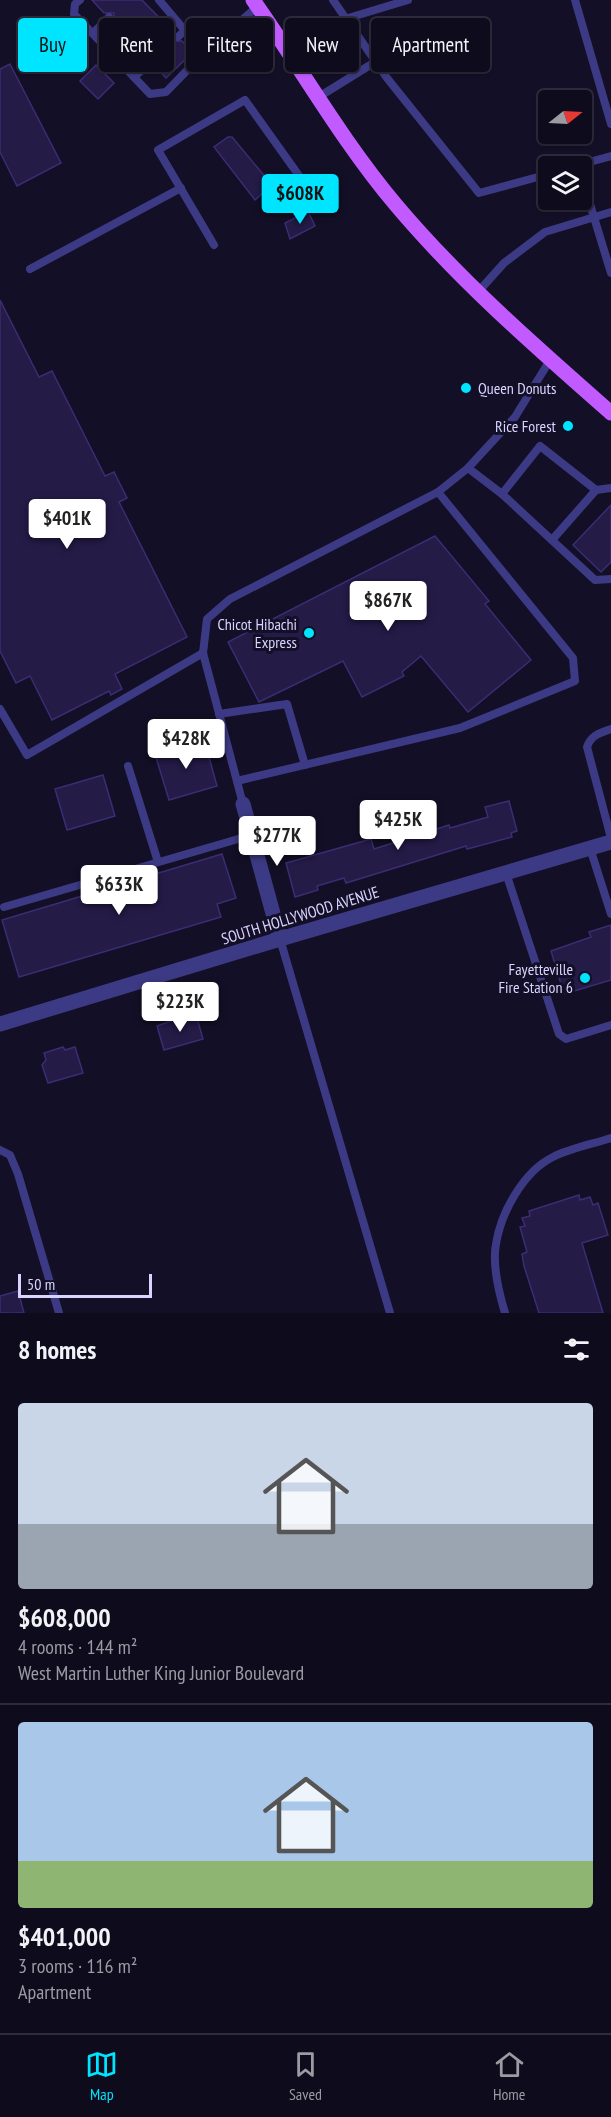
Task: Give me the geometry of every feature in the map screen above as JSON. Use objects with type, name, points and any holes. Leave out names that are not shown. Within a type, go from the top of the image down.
[{"type":"main road","points":[[255,3],[317,98],[395,204],[478,292],[550,360],[611,412]]},
{"type":"street","points":[[243,804],[280,939]]},
{"type":"street","name":"SOUTH HOLLYWOOD AVENUE","points":[[0,1024],[611,840]]},
{"type":"lane","points":[[80,0],[75,4],[74,14],[150,94],[166,92],[186,71]]},
{"type":"lane","points":[[159,0],[185,30],[178,37]]},
{"type":"lane","points":[[333,0],[344,18]]},
{"type":"lane","points":[[348,18],[408,0]]},
{"type":"lane","points":[[575,0],[611,124]]},
{"type":"lane","points":[[240,18],[255,3]]},
{"type":"lane","points":[[93,33],[109,17]]},
{"type":"lane","points":[[359,39],[371,56]]},
{"type":"lane","points":[[317,98],[371,64]]},
{"type":"lane","points":[[134,77],[140,72]]},
{"type":"lane","points":[[383,72],[479,194],[538,177]]},
{"type":"lane","points":[[214,245],[158,150],[244,100],[310,191]]},
{"type":"lane","points":[[592,162],[611,156]]},
{"type":"lane","points":[[30,269],[181,188]]},
{"type":"lane","points":[[592,210],[609,260],[611,273]]},
{"type":"lane","points":[[478,292],[504,263],[545,232],[611,212]]},
{"type":"lane","points":[[243,804],[203,653],[207,619],[230,599],[438,492],[468,468],[515,417],[550,360]]},
{"type":"lane","points":[[501,494],[540,446],[596,490]]},
{"type":"lane","points":[[468,468],[501,494],[595,580],[611,579]]},
{"type":"lane","points":[[552,540],[596,490],[611,488]]},
{"type":"lane","points":[[237,781],[460,728],[575,681],[573,658],[438,492]]},
{"type":"lane","points":[[0,710],[27,755],[203,653]]},
{"type":"lane","points":[[219,714],[287,704],[305,765]]},
{"type":"lane","points":[[611,729],[596,734],[589,740],[587,747],[611,840]]},
{"type":"lane","points":[[128,766],[158,862]]},
{"type":"lane","points":[[600,799],[611,795]]},
{"type":"lane","points":[[4,907],[252,835]]},
{"type":"lane","points":[[590,848],[611,914]]},
{"type":"lane","points":[[506,873],[559,1034],[566,1039],[611,1025]]},
{"type":"lane","points":[[280,939],[390,1313]]},
{"type":"lane","points":[[504,1313],[499,1293],[496,1245],[506,1211],[530,1175],[553,1157],[611,1138]]},
{"type":"lane","points":[[0,1150],[10,1155],[18,1174],[59,1313]]},
{"type":"building","points":[[92,0],[142,0],[159,18],[113,18],[114,13],[104,13]]},
{"type":"building","points":[[174,41],[182,41],[186,45],[186,59],[174,70]]},
{"type":"building","points":[[10,64],[61,163],[17,186],[0,152],[0,69]]},
{"type":"building","points":[[96,65],[99,72],[103,72],[114,83],[98,99],[80,81]]},
{"type":"building","points":[[160,72],[172,72],[166,78]]},
{"type":"building","points":[[228,137],[232,137],[272,185],[255,200],[214,147]]},
{"type":"building","points":[[308,211],[315,226],[290,239],[285,223]]},
{"type":"building","points":[[0,300],[39,377],[52,371],[105,476],[114,472],[127,498],[119,502],[187,637],[115,674],[122,689],[111,695],[109,691],[52,720],[30,676],[16,683],[0,651]]},
{"type":"building","points":[[611,505],[611,562],[601,572],[573,545]]},
{"type":"building","points":[[435,536],[489,601],[485,604],[531,660],[468,712],[421,656],[402,672],[404,676],[362,697],[343,661],[259,702],[228,642]]},
{"type":"building","points":[[204,739],[217,786],[169,800],[155,754]]},
{"type":"building","points":[[103,775],[115,816],[67,830],[55,789]]},
{"type":"building","points":[[509,801],[517,831],[511,833],[512,837],[467,849],[466,846],[346,883],[344,878],[317,886],[318,890],[295,897],[286,863],[371,839],[374,849],[449,825],[450,828],[488,817],[485,807]]},
{"type":"building","points":[[222,854],[236,898],[217,904],[221,917],[19,977],[2,920]]},
{"type":"building","points":[[611,925],[611,980],[564,994],[551,951],[591,937],[589,932]]},
{"type":"building","points":[[185,1016],[187,1021],[197,1018],[203,1039],[164,1050],[157,1026]]},
{"type":"building","points":[[63,1047],[65,1050],[75,1047],[83,1073],[48,1083],[42,1065],[46,1060],[44,1053]]},
{"type":"building","points":[[579,1195],[580,1200],[590,1197],[593,1205],[598,1203],[608,1235],[582,1243],[603,1313],[539,1313],[524,1266],[522,1254],[527,1252],[520,1227],[525,1226],[522,1218],[530,1216],[529,1211]]},
{"type":"building","points":[[18,1291],[24,1313],[0,1313],[0,1296]]},
{"type":"place","name":"Queen Donuts","points":[[466,388]]},
{"type":"place","name":"Rice Forest","points":[[568,426]]},
{"type":"place","name":"Chicot Hibachi Express","points":[[309,633]]},
{"type":"place","name":"Fayetteville Fire Station 6","points":[[585,978]]}]
